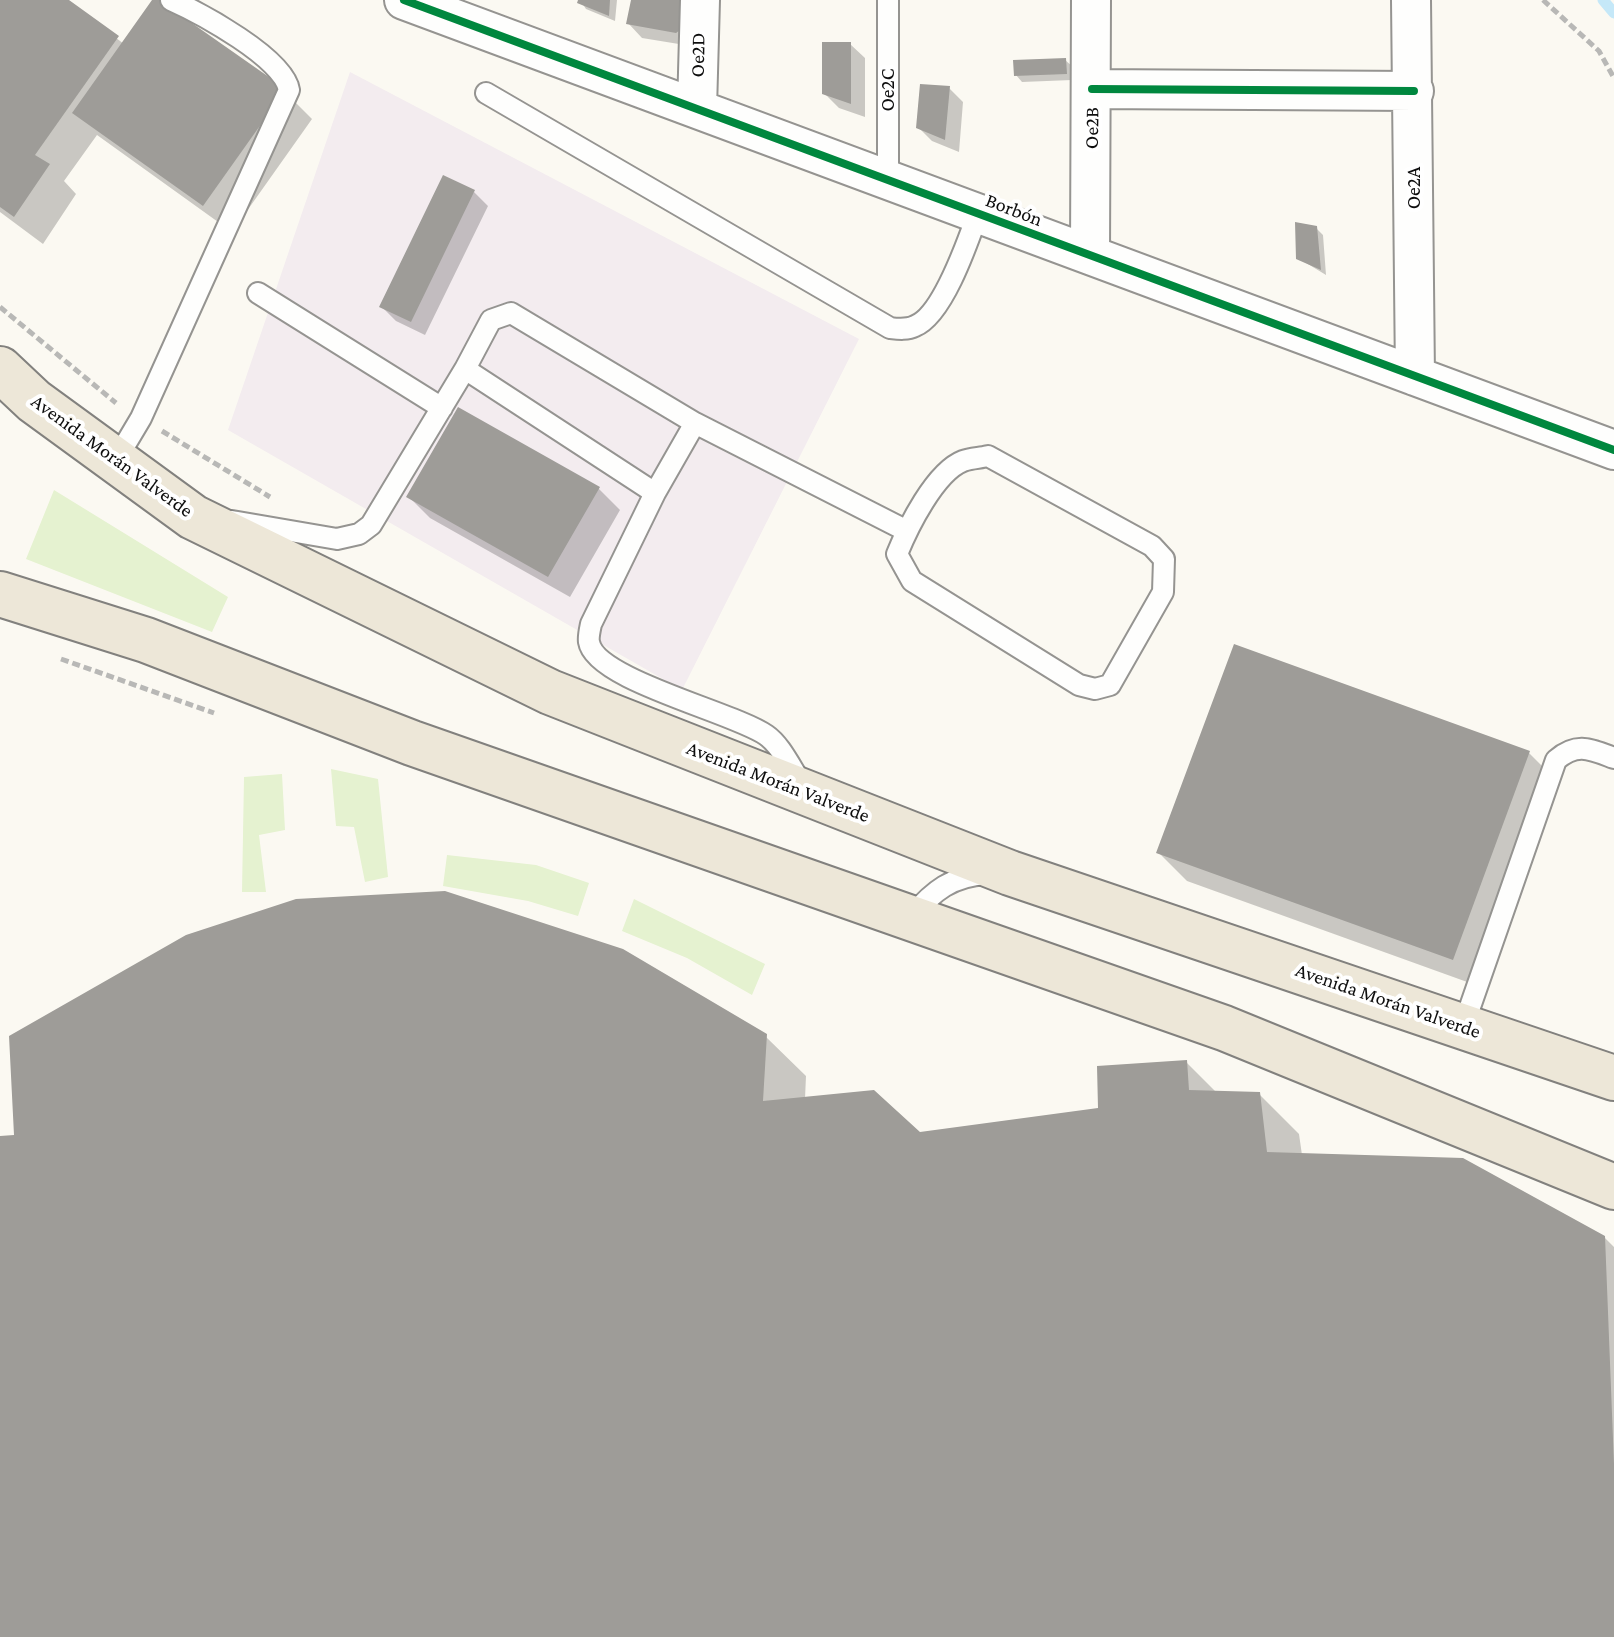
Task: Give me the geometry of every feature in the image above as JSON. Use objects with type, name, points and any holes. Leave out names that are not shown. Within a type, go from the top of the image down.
[{"type":"main road","name":"Avenida Morán Valverde","points":[[0,369],[34,401],[193,517],[550,692],[1010,873],[1614,1078]]},
{"type":"main road","points":[[0,594],[146,640],[412,743],[1224,1028],[1614,1187]]},
{"type":"street","name":"Borbón","points":[[404,0],[1614,450]]},
{"type":"street","name":"Oe2D","points":[[697,109],[700,0]]},
{"type":"street","name":"Oe2B","points":[[1090,255],[1091,0]]},
{"type":"street","name":"Oe2A","points":[[1411,0],[1415,376]]},
{"type":"street","points":[[1092,89],[1414,91]]},
{"type":"lane","points":[[116,460],[141,418],[289,90],[281,70],[199,13],[171,0]]},
{"type":"lane","name":"Oe2C","points":[[888,0],[888,180]]},
{"type":"lane","points":[[486,93],[890,328],[918,326],[927,316],[964,252],[978,213]]},
{"type":"lane","points":[[258,293],[442,408]]},
{"type":"lane","points":[[193,517],[288,528],[337,539],[359,534],[371,525],[491,320],[511,313],[695,423],[907,531]]},
{"type":"lane","points":[[465,369],[655,493]]},
{"type":"lane","points":[[695,423],[655,493],[591,624],[589,643],[606,665],[639,683],[736,719],[769,736],[809,794]]},
{"type":"lane","points":[[988,456],[1152,546],[1164,559],[1166,576],[1163,592],[1110,685],[1095,689],[1079,685],[912,581],[897,554],[907,531],[942,476],[962,461],[988,456]]},
{"type":"lane","points":[[1463,1027],[1556,760],[1570,748],[1586,747],[1614,758]]},
{"type":"lane","points":[[912,916],[932,892],[965,875],[1010,873]]},
{"type":"path","points":[[1543,0],[1599,51],[1614,78]]},
{"type":"path","points":[[0,307],[106,396],[272,499]]},
{"type":"path","points":[[60,658],[225,717]]},
{"type":"shaded area","points":[[350,72],[859,339],[682,690],[228,430]]},
{"type":"green space","points":[[54,490],[228,597],[212,632],[26,559]]},
{"type":"green space","points":[[331,769],[378,779],[388,877],[365,882],[354,827],[336,826]]},
{"type":"green space","points":[[282,774],[285,830],[259,835],[266,892],[242,892],[244,777]]},
{"type":"green space","points":[[447,855],[536,865],[589,883],[578,916],[528,901],[443,886]]},
{"type":"green space","points":[[634,899],[765,964],[752,995],[687,958],[622,931]]},
{"type":"building","points":[[0,0],[69,0],[119,36],[35,155],[50,164],[14,217],[0,207]]},
{"type":"building","points":[[152,0],[159,0],[286,89],[203,206],[72,113]]},
{"type":"building","points":[[578,0],[610,0],[609,16],[577,3]]},
{"type":"building","points":[[631,0],[685,0],[688,24],[676,33],[626,24]]},
{"type":"building","points":[[822,42],[851,42],[851,104],[822,94]]},
{"type":"building","points":[[1066,58],[1067,74],[1014,76],[1013,60]]},
{"type":"building","points":[[920,84],[950,86],[945,140],[916,128]]},
{"type":"building","points":[[443,175],[475,190],[411,322],[379,307]]},
{"type":"building","points":[[1295,222],[1317,226],[1321,270],[1296,259]]},
{"type":"building","points":[[458,407],[600,487],[548,577],[406,497]]},
{"type":"building","points":[[1234,644],[1530,751],[1453,960],[1156,853]]},
{"type":"building","points":[[445,891],[623,949],[767,1034],[763,1101],[874,1090],[920,1132],[1098,1108],[1097,1066],[1187,1060],[1189,1090],[1260,1092],[1267,1152],[1463,1158],[1605,1236],[1614,1464],[1614,1637],[0,1637],[0,1136],[14,1135],[9,1036],[186,935],[296,899]]},
{"type":"waterway","points":[[1603,0],[1614,13]]},
{"type":"cycle path","points":[[404,0],[1614,450]]},
{"type":"cycle path","points":[[1092,89],[1414,91]]}]
